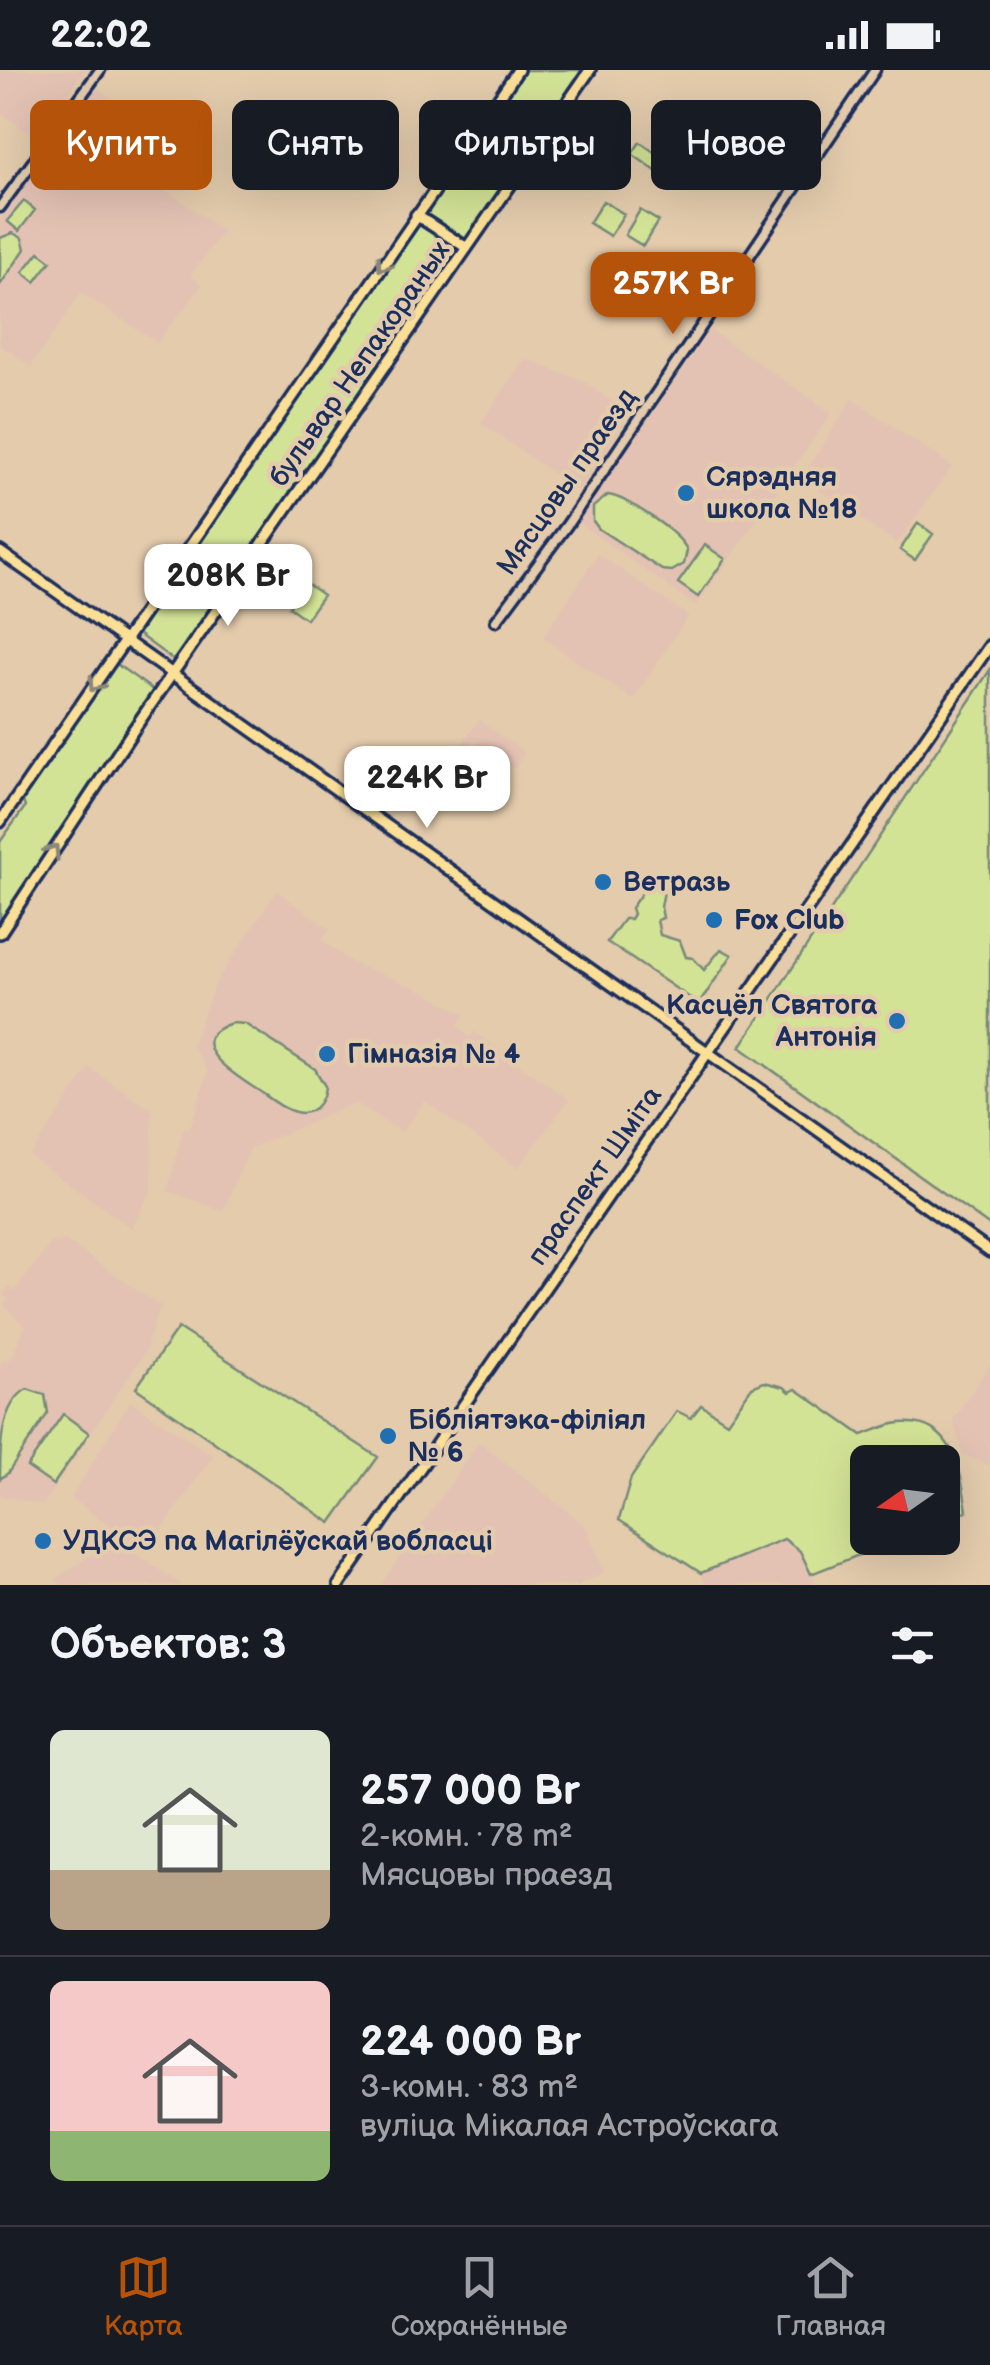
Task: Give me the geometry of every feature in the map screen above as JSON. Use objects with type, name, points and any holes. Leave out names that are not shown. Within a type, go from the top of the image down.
[{"type":"main road","name":"бульвар Непакораных","points":[[0,822],[518,70]]},
{"type":"main road","name":"бульвар Непакораных","points":[[0,933],[114,760],[590,70]]},
{"type":"main road","points":[[416,216],[467,248]]},
{"type":"main road","points":[[0,552],[990,1252]]},
{"type":"main road","name":"праспект Шміта","points":[[339,1585],[990,645]]},
{"type":"street","points":[[0,207],[100,70]]},
{"type":"street","name":"Мясцовы праезд","points":[[496,621],[567,525],[875,70]]},
{"type":"shaded area","points":[[0,70],[85,70],[64,100],[30,100],[30,134],[0,112]]},
{"type":"shaded area","points":[[96,87],[114,100],[87,100]]},
{"type":"shaded area","points":[[30,178],[30,190],[166,190],[223,231],[191,275],[202,286],[157,342],[81,293],[31,366],[0,345],[0,220]]},
{"type":"shaded area","name":"Сярэдняя школа №18","points":[[710,330],[832,413],[696,606],[576,521]]},
{"type":"shaded area","points":[[525,359],[583,381],[630,415],[579,491],[481,423]]},
{"type":"shaded area","points":[[852,399],[952,466],[897,544],[802,478]]},
{"type":"shaded area","points":[[598,554],[688,616],[633,700],[543,638]]},
{"type":"shaded area","points":[[479,720],[525,753],[514,769],[474,741],[469,747],[463,742]]},
{"type":"shaded area","points":[[277,891],[329,929],[322,940],[351,962],[426,992],[464,1015],[458,1025],[469,1038],[474,1032],[569,1100],[518,1168],[425,1101],[402,1132],[356,1103],[250,1148],[223,1211],[168,1191],[183,1129],[190,1129],[208,1071],[192,1045],[216,982]]},
{"type":"shaded area","points":[[89,1068],[152,1110],[152,1189],[132,1228],[30,1156]]},
{"type":"shaded area","points":[[65,1240],[160,1306],[145,1352],[43,1505],[0,1495],[0,1363],[12,1358],[25,1326],[4,1305],[8,1299],[3,1295],[9,1287],[14,1291],[51,1243]]},
{"type":"shaded area","points":[[990,1365],[990,1465],[963,1455],[953,1420]]},
{"type":"shaded area","points":[[130,1401],[213,1456],[147,1551],[71,1498]]},
{"type":"shaded area","points":[[479,1442],[585,1525],[605,1572],[578,1585],[381,1585]]},
{"type":"shaded area","points":[[115,1538],[181,1585],[60,1585],[56,1579]]},
{"type":"shaded area","points":[[784,1539],[800,1551],[815,1585],[705,1585],[701,1573]]},
{"type":"green space","points":[[524,70],[584,70],[563,100],[504,100]]},
{"type":"green space","points":[[640,142],[651,150],[651,168],[632,154]]},
{"type":"green space","points":[[442,190],[501,190],[467,240],[426,214]]},
{"type":"green space","points":[[24,201],[35,210],[19,231],[7,221]]},
{"type":"green space","points":[[603,201],[624,214],[610,236],[589,223]]},
{"type":"green space","points":[[640,210],[658,221],[643,246],[625,235]]},
{"type":"green space","points":[[419,224],[460,250],[176,662],[138,634]]},
{"type":"green space","points":[[13,233],[22,238],[25,249],[0,285],[0,238]]},
{"type":"green space","points":[[39,252],[51,261],[35,282],[23,272]]},
{"type":"green space","points":[[608,495],[639,509],[674,535],[687,550],[684,564],[672,571],[662,570],[599,529],[593,521],[593,507]]},
{"type":"green space","points":[[918,523],[933,534],[915,560],[900,550]]},
{"type":"green space","points":[[705,545],[725,559],[698,597],[678,583]]},
{"type":"green space","points":[[306,583],[323,595],[306,619],[289,607]]},
{"type":"green space","points":[[115,663],[157,693],[0,924],[0,842],[25,807],[22,798]]},
{"type":"green space","points":[[990,670],[990,1226],[740,1047]]},
{"type":"green space","points":[[648,884],[664,891],[663,918],[657,920],[660,935],[680,941],[686,957],[693,958],[704,970],[721,949],[732,955],[699,1004],[607,942],[624,919],[630,919],[631,908]]},
{"type":"green space","points":[[232,1023],[245,1024],[315,1069],[325,1086],[316,1107],[302,1113],[289,1110],[224,1066],[210,1047],[210,1038]]},
{"type":"green space","points":[[178,1328],[378,1457],[331,1523],[136,1388]]},
{"type":"green space","points":[[764,1382],[790,1392],[796,1389],[862,1435],[900,1423],[918,1424],[932,1429],[948,1445],[850,1445],[850,1555],[859,1555],[811,1574],[800,1551],[784,1539],[701,1573],[619,1520],[631,1478],[677,1411],[691,1418],[701,1405],[727,1422],[752,1387]]},
{"type":"green space","points":[[27,1389],[45,1395],[48,1413],[0,1479],[1,1441],[7,1416],[11,1405]]},
{"type":"green space","points":[[63,1414],[89,1433],[53,1485],[27,1467]]},
{"type":"green space","points":[[960,1474],[962,1480],[967,1511],[960,1514]]},
{"type":"place","name":"Сярэдняя школа №18","points":[[686,493]]},
{"type":"place","name":"Ветразь","points":[[603,882]]},
{"type":"place","name":"Fox Club","points":[[714,920]]},
{"type":"place","name":"Касцёл Святога Антонія","points":[[897,1021]]},
{"type":"place","name":"Гімназія № 4","points":[[327,1054]]},
{"type":"place","name":"Бібліятэка-філіял № 6","points":[[388,1436]]},
{"type":"place","name":"УДКСЭ па Магілёўскай вобласці","points":[[43,1541]]}]
